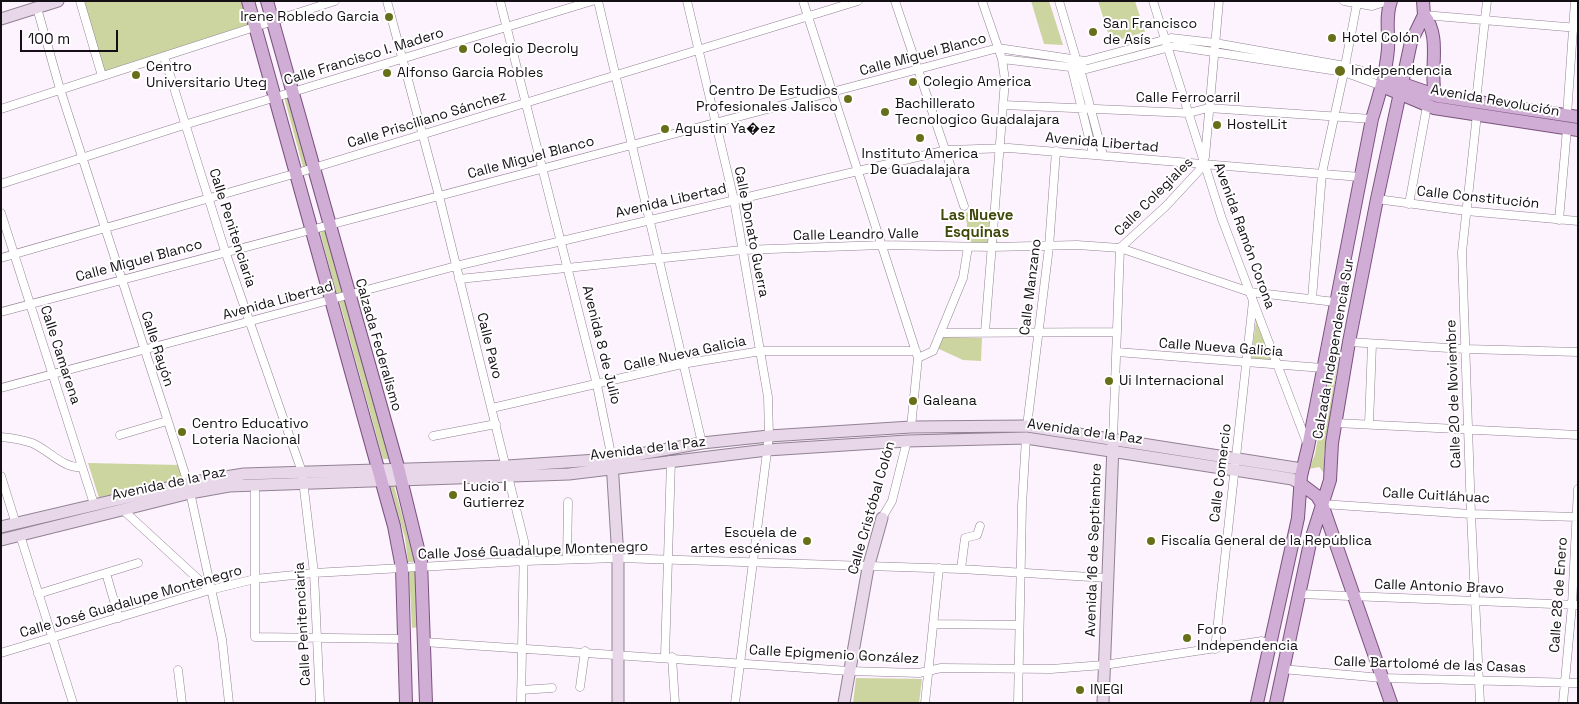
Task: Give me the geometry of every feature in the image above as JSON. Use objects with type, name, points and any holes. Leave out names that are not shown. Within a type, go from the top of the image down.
[{"type":"main road","name":"Calzada Federalismo","points":[[248,1],[332,299],[422,564],[426,703]]},
{"type":"main road","name":"Calzada Federalismo","points":[[267,1],[349,295],[391,475],[402,568],[406,703]]},
{"type":"main road","name":"Calzada Independencia Sur","points":[[1257,703],[1268,644],[1298,518],[1302,469],[1308,448],[1360,177],[1372,119],[1383,82],[1388,49],[1390,1]]},
{"type":"main road","name":"Calzada Independencia Sur","points":[[1276,703],[1299,594],[1330,480],[1332,443],[1348,342],[1411,42],[1424,15],[1423,1]]},
{"type":"main road","points":[[1424,15],[1429,21],[1435,45],[1432,81],[1435,94]]},
{"type":"main road","name":"Avenida Revolución","points":[[1383,82],[1401,89],[1573,116]]},
{"type":"main road","name":"Avenida Revolución","points":[[1401,89],[1426,106],[1572,130]]},
{"type":"main road","points":[[1301,484],[1317,496],[1322,504],[1391,703]]},
{"type":"street","points":[[1,19],[58,1]]},
{"type":"street","points":[[80,1],[102,76]]},
{"type":"street","points":[[1,109],[335,1]]},
{"type":"street","name":"Calle Pavo","points":[[387,1],[439,196],[509,472],[524,541],[525,560],[520,647],[521,703]]},
{"type":"street","name":"Avenida 8 de Julio","points":[[500,1],[597,385],[613,464],[618,558],[618,703]]},
{"type":"street","name":"Calle Francisco I. Madero","points":[[1,184],[184,125],[592,1]]},
{"type":"street","points":[[598,1],[630,145],[702,442]]},
{"type":"street","name":"Calle Donato Guerra","points":[[687,1],[734,200],[761,351],[768,397],[769,436],[767,450]]},
{"type":"street","points":[[804,1],[917,355],[933,351],[963,278],[968,247]]},
{"type":"street","name":"Calle Prisciliano Sánchez","points":[[1,258],[297,173],[858,1]]},
{"type":"street","points":[[895,1],[947,150],[964,206]]},
{"type":"street","points":[[982,1],[1002,59],[1005,80],[985,332]]},
{"type":"street","points":[[1059,1],[1074,58],[1081,69],[1103,154]]},
{"type":"street","name":"Avenida Ramón Corona","points":[[1153,1],[1222,219],[1308,448]]},
{"type":"street","points":[[1204,164],[1219,1]]},
{"type":"street","points":[[1344,1],[1372,6],[1386,16],[1388,23]]},
{"type":"street","points":[[1372,6],[1390,1]]},
{"type":"street","points":[[1476,101],[1487,1]]},
{"type":"street","points":[[1573,116],[1574,1]]},
{"type":"street","points":[[1312,299],[1322,173],[1357,3]]},
{"type":"street","name":"Calle Rayón","points":[[36,8],[60,89],[189,488],[222,639],[229,703]]},
{"type":"street","points":[[1424,15],[1575,28]]},
{"type":"street","name":"Calle Miguel Blanco","points":[[1,312],[312,228],[716,124],[998,48],[1085,61],[1166,39],[1215,47]]},
{"type":"street","points":[[1215,47],[1344,69],[1383,82]]},
{"type":"street","name":"Calle Miguel Blanco","points":[[1002,59],[1081,69],[1169,48],[1215,47]]},
{"type":"street","name":"Calle Penitenciaria","points":[[164,56],[225,252],[303,478],[314,573],[320,703]]},
{"type":"street","points":[[1074,58],[1072,68],[1094,154]]},
{"type":"street","name":"Calle Ferrocarril","points":[[1004,106],[1189,113],[1208,108],[1335,115],[1372,119]]},
{"type":"street","points":[[1409,204],[1426,106]]},
{"type":"street","name":"Calle 20 de Noviembre","points":[[1476,114],[1462,252],[1480,703]]},
{"type":"street","points":[[1559,220],[1572,130]]},
{"type":"street","name":"Avenida Libertad","points":[[1,388],[456,266],[648,219],[947,150],[999,147],[1103,154],[1360,177]]},
{"type":"street","name":"Calle Manzano","points":[[1018,703],[1022,505],[1027,432],[1049,246],[1056,151]]},
{"type":"street","name":"Calle Colegiales","points":[[1120,248],[1166,206],[1204,164]]},
{"type":"street","name":"Calle Constitución","points":[[1377,199],[1466,211],[1578,221]]},
{"type":"street","name":"Calle Camarena","points":[[1,214],[94,504]]},
{"type":"street","name":"Calle Leandro Valle","points":[[460,279],[742,250],[882,245],[992,247],[1077,245],[1120,248],[1251,296],[1336,302]]},
{"type":"street","name":"Avenida 16 de Septiembre","points":[[1103,703],[1106,578],[1113,451],[1120,248]]},
{"type":"street","name":"Calle Comercio","points":[[1215,649],[1236,464],[1251,296]]},
{"type":"street","points":[[941,333],[1117,332]]},
{"type":"street","points":[[1348,342],[1465,349],[1578,352]]},
{"type":"street","points":[[1369,424],[1372,344]]},
{"type":"street","name":"Calle Nueva Galicia","points":[[492,408],[682,364],[761,351],[917,355]]},
{"type":"street","name":"Calle Nueva Galicia","points":[[1117,352],[1323,368]]},
{"type":"street","name":"Calle Cristóbal Colón","points":[[844,703],[868,568],[882,518],[892,501],[911,428],[917,355]]},
{"type":"street","points":[[120,435],[168,421]]},
{"type":"street","points":[[1336,423],[1469,428],[1578,435]]},
{"type":"street","points":[[432,436],[496,424]]},
{"type":"street","name":"Avenida de la Paz","points":[[613,464],[702,442],[769,436],[911,428],[1027,432],[1113,439],[1236,464],[1292,479],[1301,484]]},
{"type":"street","name":"Avenida de la Paz","points":[[1,540],[122,509],[189,488],[244,474],[303,478],[509,472],[672,460],[767,450],[1027,432],[1113,451],[1302,469]]},
{"type":"street","points":[[1,436],[33,444],[74,468],[82,467]]},
{"type":"street","points":[[736,703],[751,563],[767,450]]},
{"type":"street","points":[[672,460],[667,559],[668,657],[676,703]]},
{"type":"street","points":[[1,476],[16,524]]},
{"type":"street","name":"Avenida de la Paz","points":[[1,527],[94,504],[189,488],[255,486],[303,478]]},
{"type":"street","points":[[255,486],[254,637],[318,636],[404,639]]},
{"type":"street","name":"Calle 28 de Enero","points":[[1563,703],[1575,605],[1578,489]]},
{"type":"street","points":[[567,560],[568,502]]},
{"type":"street","name":"Calle Cuitláhuac","points":[[1322,504],[1471,514],[1577,517]]},
{"type":"street","points":[[122,509],[210,590]]},
{"type":"street","points":[[961,569],[965,538],[977,535],[980,526]]},
{"type":"street","points":[[20,535],[73,703]]},
{"type":"street","name":"Calle José Guadalupe Montenegro","points":[[1,653],[210,590],[255,579],[314,573],[402,568],[422,564],[618,558],[667,559],[868,568],[939,568],[1106,578]]},
{"type":"street","points":[[38,594],[138,563]]},
{"type":"street","points":[[925,703],[930,670],[939,568]]},
{"type":"street","points":[[106,573],[119,618]]},
{"type":"street","name":"Calle Antonio Bravo","points":[[1299,594],[1575,605]]},
{"type":"street","points":[[933,624],[1019,625]]},
{"type":"street","name":"Calle Epigmenio González","points":[[424,642],[919,673],[941,668],[1020,670],[1104,665],[1262,641],[1268,644]]},
{"type":"street","points":[[580,687],[585,652]]},
{"type":"street","name":"Calle Bartolomé de las Casas","points":[[1282,669],[1382,678],[1578,683]]},
{"type":"street","points":[[178,670],[182,703]]},
{"type":"street","points":[[521,690],[552,688]]},
{"type":"green space","points":[[79,1],[247,1],[253,23],[100,73]]},
{"type":"green space","points":[[1031,1],[1049,1],[1063,45],[1044,44]]},
{"type":"green space","points":[[1098,1],[1135,1],[1145,32],[1111,42]]},
{"type":"green space","points":[[291,95],[310,165],[303,167],[284,97]]},
{"type":"green space","points":[[992,210],[990,243],[966,243],[967,224],[964,213]]},
{"type":"green space","points":[[326,226],[345,293],[337,295],[319,228]]},
{"type":"green space","points":[[347,298],[391,459],[383,459],[339,300]]},
{"type":"green space","points":[[1256,321],[1259,321],[1273,361],[1251,359]]},
{"type":"green space","points":[[941,337],[982,338],[981,361],[963,360],[937,348]]},
{"type":"green space","points":[[1335,346],[1340,347],[1324,455],[1324,473],[1319,467],[1309,469],[1315,454]]},
{"type":"green space","points":[[88,463],[181,465],[186,478],[99,498]]},
{"type":"green space","points":[[389,482],[393,482],[415,562],[408,562],[405,538]]},
{"type":"green space","points":[[417,569],[419,627],[412,628],[409,570]]},
{"type":"green space","points":[[856,678],[922,679],[919,703],[853,703]]},
{"type":"place","name":"Irene Robledo Garcia","points":[[389,17]]},
{"type":"place","name":"San Francisco de Asís","points":[[1093,32]]},
{"type":"place","name":"Hotel Colón","points":[[1332,38]]},
{"type":"place","name":"Colegio Decroly","points":[[463,49]]},
{"type":"place","name":"Independencia","points":[[1340,71]]},
{"type":"place","name":"Alfonso Garcia Robles","points":[[387,73]]},
{"type":"place","name":"Centro Universitario Uteg","points":[[136,75]]},
{"type":"place","name":"Colegio America","points":[[913,82]]},
{"type":"place","name":"Centro De Estudios Profesionales Jalisco","points":[[848,99]]},
{"type":"place","name":"Bachillerato Tecnologico Guadalajara","points":[[885,112]]},
{"type":"place","name":"HostelLit","points":[[1217,125]]},
{"type":"place","name":"Agustin Ya�ez","points":[[665,129]]},
{"type":"place","name":"Instituto America De Guadalajara","points":[[920,138]]},
{"type":"place","name":"Ui Internacional","points":[[1109,381]]},
{"type":"place","name":"Galeana","points":[[913,401]]},
{"type":"place","name":"Centro Educativo Loteria Nacional","points":[[182,432]]},
{"type":"place","name":"Lucio I Gutierrez","points":[[453,495]]},
{"type":"place","name":"Escuela de artes escénicas","points":[[807,541]]},
{"type":"place","name":"Fiscalía General de la República","points":[[1151,541]]},
{"type":"place","name":"Foro Independencia","points":[[1187,638]]},
{"type":"place","name":"INEGI","points":[[1080,690]]},
{"type":"district","name":"Las Nueve Esquinas","points":[[977,224]]}]
